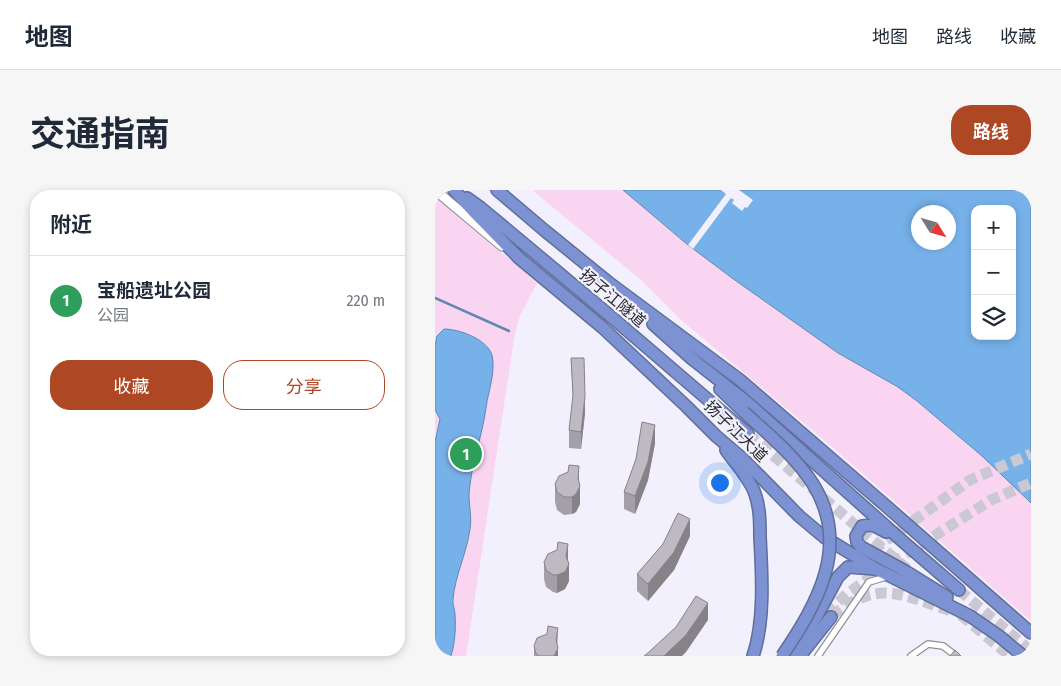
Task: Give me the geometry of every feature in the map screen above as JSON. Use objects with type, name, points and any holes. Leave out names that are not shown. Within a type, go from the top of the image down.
[{"type":"highway","name":"扬子江大道","points":[[455,190],[519,258],[602,327],[716,436],[743,459],[799,516],[825,537],[876,569],[970,616],[999,636],[1023,656]]},
{"type":"highway","name":"扬子江隧道","points":[[455,190],[481,208],[748,434]]},
{"type":"highway","points":[[497,190],[608,282],[740,380],[893,511],[1031,633]]},
{"type":"highway","points":[[608,282],[691,358],[797,464],[812,483],[823,502],[828,519],[830,553],[826,573],[815,600],[782,656]]},
{"type":"highway","points":[[691,358],[749,403],[959,590]]},
{"type":"highway","points":[[716,436],[754,491],[759,508],[762,573],[760,615],[756,648],[753,656]]},
{"type":"highway","points":[[901,540],[873,524],[861,526],[856,536],[857,542],[865,550],[905,571],[944,595],[970,616]]},
{"type":"highway","points":[[791,656],[818,614],[837,576],[848,567],[876,569]]},
{"type":"highway","points":[[800,656],[831,618]]},
{"type":"main road","points":[[435,190],[492,239],[519,258]]},
{"type":"street","points":[[819,656],[869,582],[890,576]]},
{"type":"street","points":[[911,656],[928,644],[943,646],[956,656]]},
{"type":"shaded area","points":[[532,190],[623,190],[688,245],[732,278],[838,353],[898,387],[982,456],[1031,503],[1031,621],[831,446],[680,319],[641,280]]},
{"type":"shaded area","points":[[435,195],[537,283],[519,318],[514,339],[466,656],[435,656]]},
{"type":"water","points":[[623,190],[1031,190],[1031,503],[982,456],[917,401],[898,387],[838,353],[688,245]]},
{"type":"water","points":[[444,329],[464,333],[485,344],[492,355],[493,368],[470,483],[470,529],[454,590],[455,635],[451,656],[435,656],[435,442],[440,419],[435,410],[435,346],[437,336]]},
{"type":"pier","points":[[721,190],[739,190],[753,200],[742,211],[732,203],[734,200],[731,198],[693,249],[688,245],[726,194]]},
{"type":"building","points":[[571,358],[584,358],[585,396],[581,432],[569,430],[573,395]]},
{"type":"building","points":[[642,422],[655,425],[648,462],[635,496],[624,492],[636,459]]},
{"type":"building","points":[[569,465],[579,466],[578,478],[580,486],[572,497],[564,497],[557,492],[555,484],[559,476],[568,472]]},
{"type":"building","points":[[678,513],[690,519],[674,552],[648,584],[637,574],[663,544]]},
{"type":"building","points":[[558,542],[568,544],[566,556],[569,564],[565,572],[553,575],[546,570],[544,562],[548,554],[557,550]]},
{"type":"building","points":[[696,596],[708,603],[686,635],[664,656],[644,656],[676,627]]},
{"type":"building","points":[[548,626],[558,628],[556,640],[558,648],[554,656],[539,656],[536,654],[534,646],[537,638],[547,634]]},
{"type":"building","points":[[955,650],[961,656],[950,656]]},
{"type":"waterway","points":[[435,298],[509,331]]},
{"type":"tunnel","points":[[748,434],[907,569]]},
{"type":"tunnel","points":[[873,550],[970,480],[1031,454]]},
{"type":"tunnel","points":[[815,625],[847,594],[882,569],[991,500],[1031,483]]},
{"type":"tunnel","points":[[959,590],[1031,651]]},
{"type":"tunnel","points":[[832,616],[849,604],[864,597],[891,593],[920,600],[954,612]]},
{"type":"tunnel","points":[[961,615],[1010,656]]},
{"type":"place","name":"宝船遗址公园","points":[[466,454]]}]
